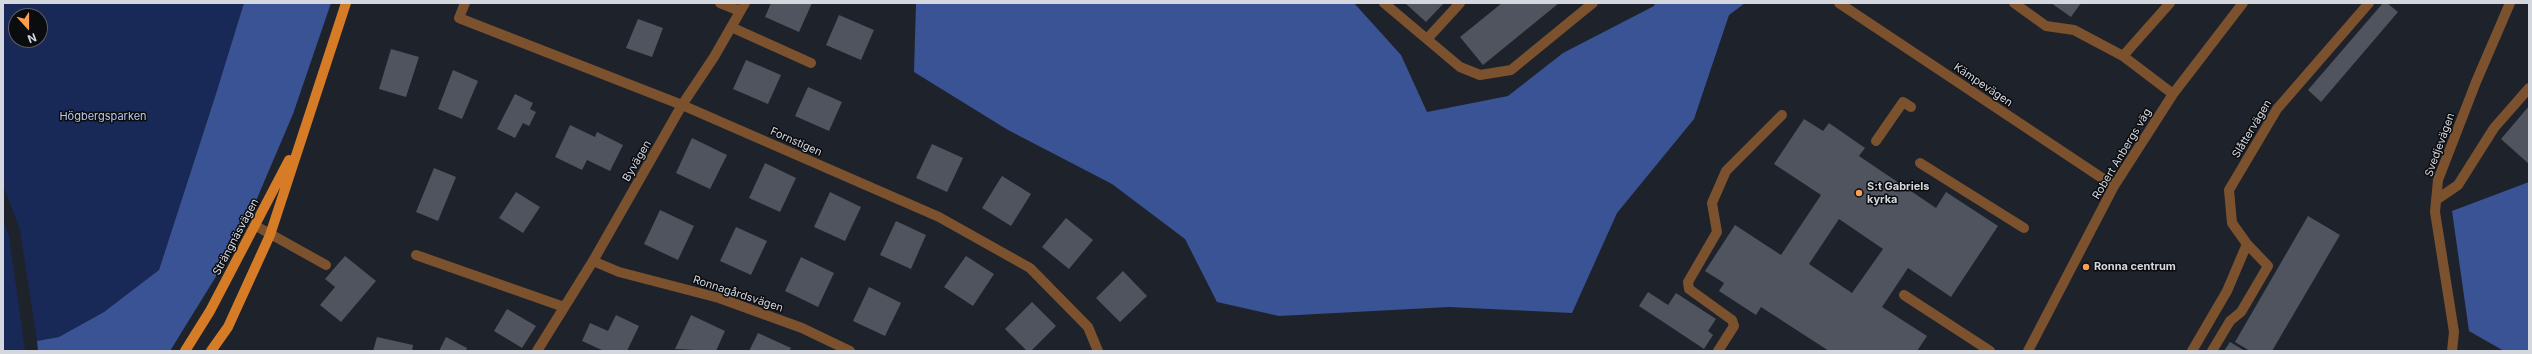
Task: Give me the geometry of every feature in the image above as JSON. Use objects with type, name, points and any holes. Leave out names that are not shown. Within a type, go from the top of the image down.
[{"type":"main road","name":"Strängnäsvägen","points":[[211,351],[228,327],[270,235],[346,3]]},
{"type":"main road","name":"Strängnäsvägen","points":[[185,351],[210,311],[256,226],[304,131]]},
{"type":"street","name":"Fornstigen","points":[[465,3],[459,18],[682,105],[939,217],[1030,268],[1088,327],[1098,351]]},
{"type":"street","name":"Byvägen","points":[[537,351],[593,261],[682,105],[742,7],[720,3]]},
{"type":"street","points":[[1384,3],[1460,67],[1480,75],[1511,70],[1593,3]]},
{"type":"street","points":[[1427,39],[1460,3]]},
{"type":"street","name":"Kämpevägen","points":[[1839,3],[2114,186]]},
{"type":"street","points":[[2014,3],[2046,26],[2074,30],[2123,56],[2173,94]]},
{"type":"street","points":[[2123,56],[2170,3]]},
{"type":"street","name":"Robert Anbergs väg","points":[[2028,351],[2114,186],[2173,94],[2243,3]]},
{"type":"street","name":"Slåttervägen","points":[[2212,351],[2230,321],[2242,312],[2268,266],[2247,244],[2232,223],[2229,190],[2277,108],[2369,3]]},
{"type":"street","name":"Svedjevägen","points":[[2452,351],[2454,332],[2440,254],[2435,212],[2438,180],[2476,82],[2510,3]]},
{"type":"street","points":[[731,27],[811,63]]},
{"type":"street","points":[[2436,200],[2458,185],[2494,128],[2529,88]]},
{"type":"street","points":[[1876,141],[1903,102],[1911,107]]},
{"type":"street","points":[[1718,351],[1734,326],[1732,320],[1689,289],[1688,282],[1717,232],[1712,203],[1726,171],[1782,115]]},
{"type":"street","points":[[1920,163],[2024,228]]},
{"type":"street","points":[[256,226],[326,265]]},
{"type":"street","points":[[2192,351],[2227,291],[2247,244]]},
{"type":"street","points":[[416,255],[564,307]]},
{"type":"street","name":"Ronnagårdsvägen","points":[[593,261],[619,272],[719,298],[802,328],[850,351]]},
{"type":"street","points":[[1904,295],[1990,351]]},
{"type":"green space","name":"Högbergsparken","points":[[3,3],[244,3],[159,270],[104,312],[59,337],[37,341],[20,230],[3,185]]},
{"type":"green space","points":[[3,221],[9,236],[25,351],[3,351]]},
{"type":"shaded area","points":[[244,3],[331,3],[293,114],[241,236],[170,351],[38,351],[37,341],[59,337],[104,312],[159,270]]},
{"type":"shaded area","points":[[916,3],[1354,3],[1401,55],[1427,112],[1508,96],[1563,53],[1654,6],[1655,3],[1745,3],[1729,15],[1694,119],[1617,213],[1572,313],[1449,307],[1279,316],[1217,302],[1185,239],[1112,184],[1008,130],[914,72]]},
{"type":"shaded area","points":[[2529,182],[2529,351],[2504,351],[2469,331],[2452,211]]},
{"type":"building","points":[[771,3],[812,3],[799,32],[765,17]]},
{"type":"building","points":[[1405,3],[1444,3],[1426,22]]},
{"type":"building","points":[[1502,3],[1559,3],[1483,65],[1460,37]]},
{"type":"building","points":[[2051,3],[2081,3],[2071,17]]},
{"type":"building","points":[[2383,3],[2387,3],[2398,12],[2321,102],[2308,90]]},
{"type":"building","points":[[839,15],[874,30],[861,60],[826,45]]},
{"type":"building","points":[[638,19],[663,28],[652,57],[626,48]]},
{"type":"building","points":[[391,49],[419,57],[406,97],[379,89]]},
{"type":"building","points":[[746,60],[781,75],[768,104],[733,89]]},
{"type":"building","points":[[453,70],[478,81],[462,119],[438,109]]},
{"type":"building","points":[[808,87],[842,102],[829,131],[795,116]]},
{"type":"building","points":[[515,94],[533,103],[530,109],[536,112],[529,126],[523,123],[515,138],[497,129]]},
{"type":"building","points":[[2529,106],[2529,164],[2501,139]]},
{"type":"building","points":[[1804,119],[1823,131],[1829,123],[1865,148],[1859,156],[1936,208],[1946,192],[1998,226],[1951,297],[1908,268],[1882,307],[1927,336],[1917,351],[1829,351],[1761,307],[1756,315],[1719,291],[1724,283],[1705,271],[1735,225],[1781,255],[1821,195],[1774,164]],"holes":[[[1839,219],[1883,249],[1852,293],[1809,264]]]},
{"type":"building","points":[[570,125],[595,137],[597,132],[623,145],[610,171],[587,160],[582,170],[555,157]]},
{"type":"building","points":[[692,138],[727,155],[710,189],[676,173]]},
{"type":"building","points":[[932,144],[963,158],[947,192],[916,178]]},
{"type":"building","points":[[765,163],[796,178],[780,212],[749,198]]},
{"type":"building","points":[[434,168],[456,177],[438,221],[416,212]]},
{"type":"building","points":[[1002,176],[1031,194],[1011,226],[982,208]]},
{"type":"building","points":[[516,192],[540,207],[523,233],[499,218]]},
{"type":"building","points":[[830,192],[861,207],[845,241],[814,227]]},
{"type":"building","points":[[660,210],[694,226],[678,260],[644,244]]},
{"type":"building","points":[[2308,216],[2340,235],[2272,351],[2250,351],[2235,342]]},
{"type":"building","points":[[1066,218],[1093,240],[1069,269],[1042,247]]},
{"type":"building","points":[[896,221],[926,235],[911,269],[880,255]]},
{"type":"building","points":[[736,227],[767,241],[751,275],[720,261]]},
{"type":"building","points":[[345,256],[376,281],[341,322],[320,305],[335,287],[325,279]]},
{"type":"building","points":[[966,256],[994,274],[973,306],[944,287]]},
{"type":"building","points":[[801,257],[834,273],[818,307],[785,291]]},
{"type":"building","points":[[1123,271],[1147,296],[1120,322],[1096,298]]},
{"type":"building","points":[[869,287],[901,303],[885,336],[853,321]]},
{"type":"building","points":[[1648,292],[1668,305],[1676,293],[1716,319],[1708,331],[1713,335],[1704,349],[1639,306]]},
{"type":"building","points":[[1032,302],[1056,326],[1031,351],[1027,351],[1005,329]]},
{"type":"building","points":[[507,309],[536,326],[522,348],[494,331]]},
{"type":"building","points":[[616,315],[639,326],[627,351],[604,351],[582,341],[590,323],[608,331]]},
{"type":"building","points":[[691,315],[725,331],[716,351],[675,349]]},
{"type":"building","points":[[758,333],[791,348],[789,351],[749,351]]},
{"type":"building","points":[[377,337],[413,345],[412,351],[373,351]]},
{"type":"building","points":[[446,337],[467,348],[466,351],[439,351]]},
{"type":"building","points":[[2230,342],[2245,351],[2224,351]]},
{"type":"place","name":"S:t Gabriels kyrka","points":[[1859,193]]},
{"type":"place","name":"Ronna centrum","points":[[2086,267]]}]
